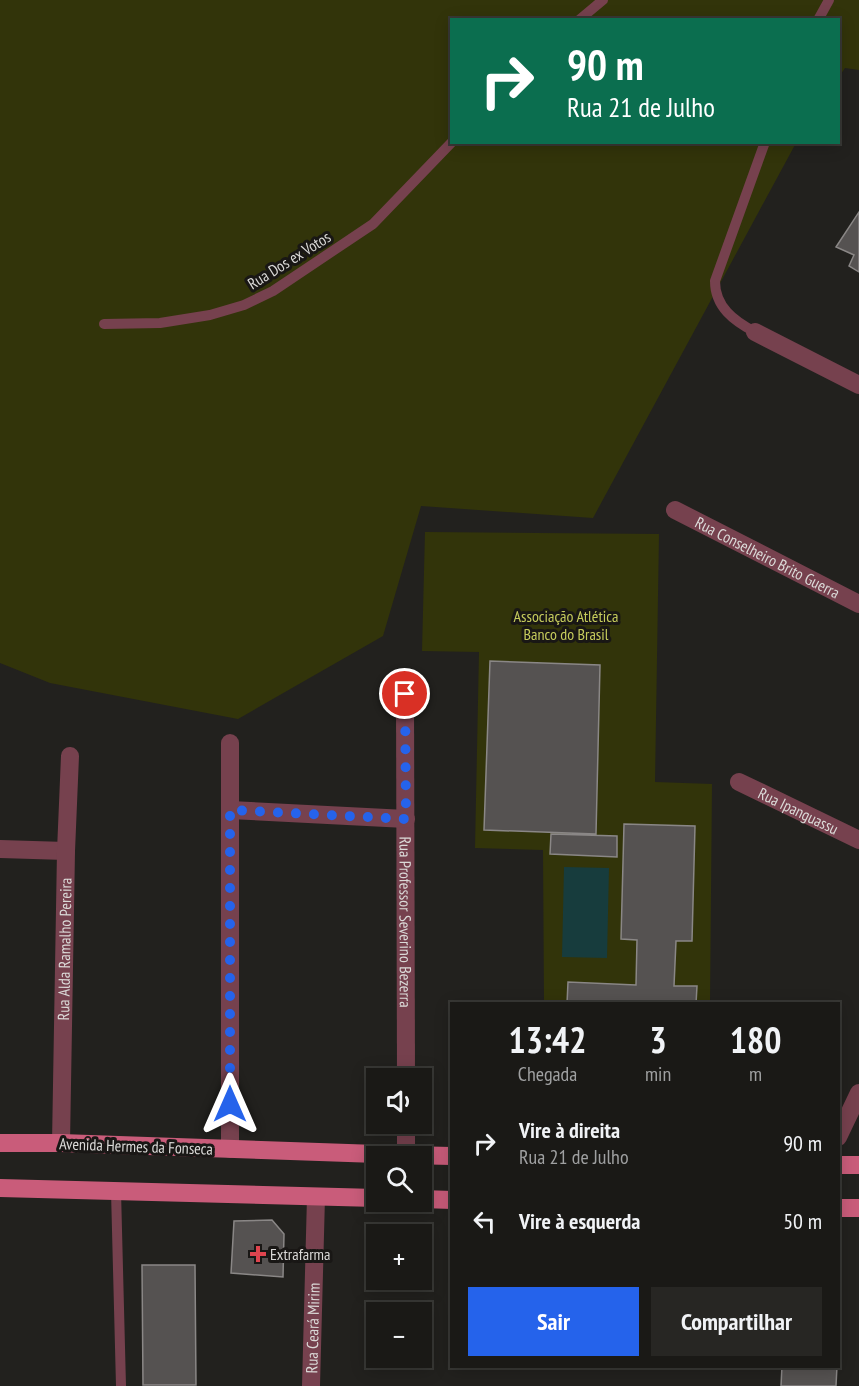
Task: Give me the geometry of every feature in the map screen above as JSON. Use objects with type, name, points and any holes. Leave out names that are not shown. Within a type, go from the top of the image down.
[{"type":"main road","name":"Avenida Hermes da Fonseca","points":[[0,1143],[366,1154]]},
{"type":"main road","name":"Avenida Hermes da Fonseca","points":[[432,1156],[450,1156]]},
{"type":"main road","points":[[840,1165],[859,1165]]},
{"type":"main road","points":[[0,1188],[366,1198]]},
{"type":"main road","points":[[432,1199],[450,1200]]},
{"type":"main road","points":[[840,1208],[859,1208]]},
{"type":"street","points":[[755,332],[859,385]]},
{"type":"street","name":"Rua Conselheiro Brito Guerra","points":[[675,510],[859,604]]},
{"type":"street","name":"Rua Professor Severino Bezerra","points":[[405,694],[406,1068]]},
{"type":"street","points":[[230,743],[230,1149]]},
{"type":"street","name":"Rua Alda Ramalho Pereira","points":[[61,1143],[70,756]]},
{"type":"street","name":"Rua Ipanguassu","points":[[739,782],[859,840]]},
{"type":"street","points":[[230,810],[406,819]]},
{"type":"street","points":[[0,849],[66,851]]},
{"type":"street","points":[[840,1133],[859,1093]]},
{"type":"street","name":"Rua Ceará Mirim","points":[[311,1386],[316,1197]]},
{"type":"lane","points":[[581,18],[603,0]]},
{"type":"lane","points":[[819,18],[829,0]]},
{"type":"lane","name":"Rua Dos ex Votos","points":[[104,324],[160,323],[210,315],[244,305],[273,291],[373,224],[450,144]]},
{"type":"lane","points":[[755,332],[740,324],[721,305],[715,292],[715,281],[764,144]]},
{"type":"lane","points":[[116,1191],[121,1386]]},
{"type":"green space","points":[[0,0],[859,0],[859,70],[845,68],[840,76],[840,18],[450,18],[450,144],[795,144],[593,518],[421,506],[383,636],[238,719],[50,683],[0,663]]},
{"type":"green space","name":"Associação Atlética Banco do Brasil","points":[[425,532],[659,534],[655,782],[712,784],[710,1002],[544,1002],[543,850],[475,848],[479,652],[422,651]]},
{"type":"water","points":[[564,867],[609,868],[607,958],[562,957]]},
{"type":"building","points":[[859,212],[859,272],[849,266],[854,255],[836,247]]},
{"type":"building","points":[[490,661],[600,665],[596,834],[484,830]]},
{"type":"building","points":[[624,824],[695,826],[692,941],[676,941],[674,986],[697,986],[696,1002],[567,1002],[568,982],[636,985],[637,940],[621,939]]},
{"type":"building","points":[[551,834],[617,836],[617,857],[550,854]]},
{"type":"building","name":"Extrafarma","points":[[272,1220],[284,1234],[283,1277],[231,1273],[234,1221]]},
{"type":"building","points":[[142,1265],[195,1265],[196,1385],[143,1385]]},
{"type":"building","points":[[782,1368],[837,1368],[836,1386],[781,1386]]},
{"type":"place","name":"Extrafarma","points":[[258,1254]]},
{"type":"route","points":[[230,1104],[230,810],[406,819],[405,694]]}]
